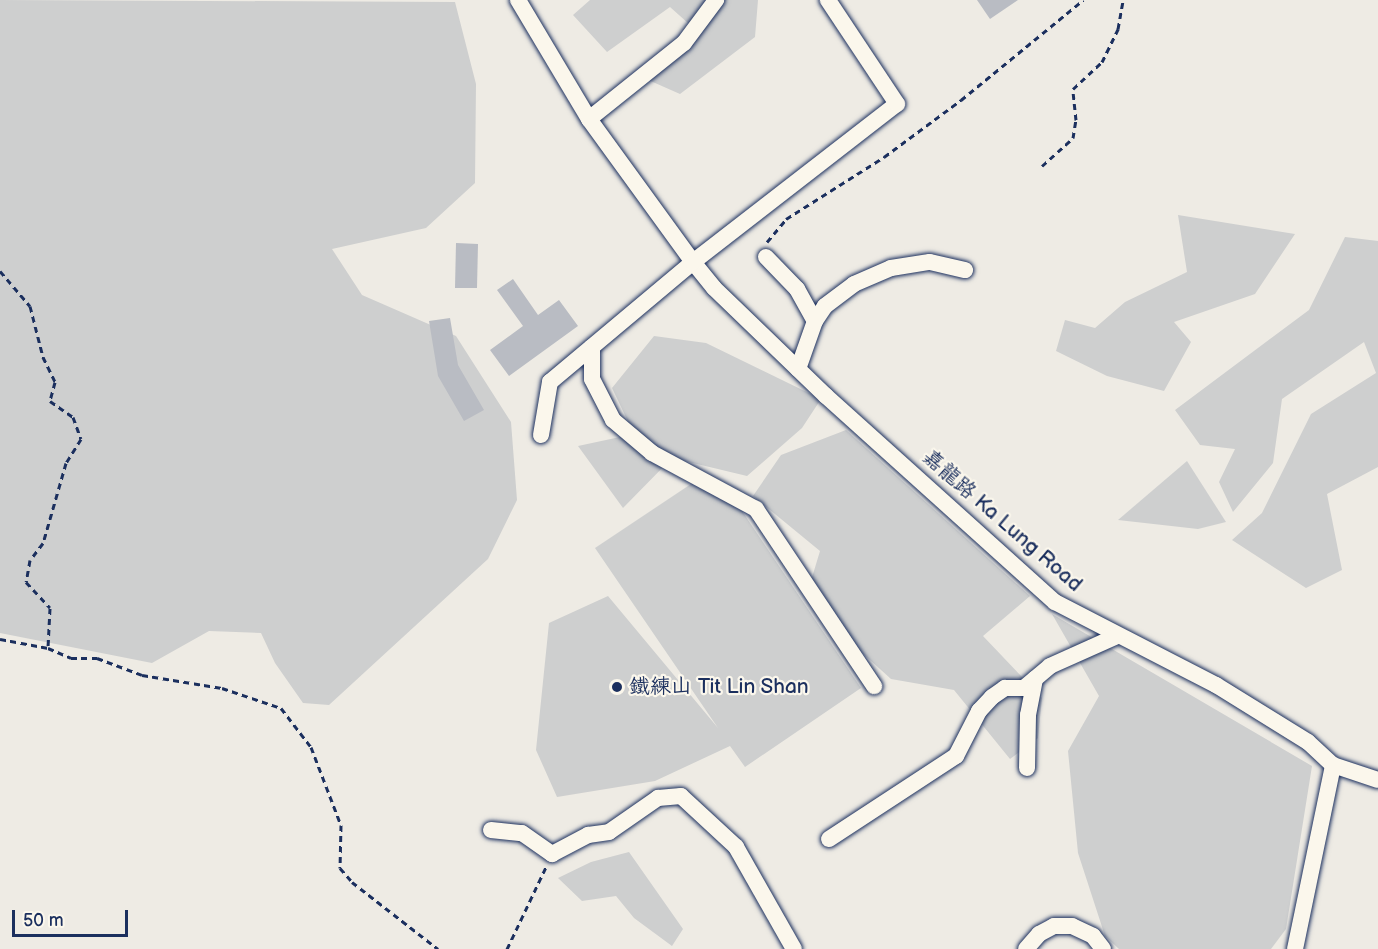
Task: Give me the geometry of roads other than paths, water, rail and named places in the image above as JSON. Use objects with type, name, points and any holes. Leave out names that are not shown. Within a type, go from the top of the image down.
[{"type":"street","name":"嘉龍路 Ka Lung Road","points":[[518,0],[590,119],[693,262],[725,298],[798,369],[1055,602],[1117,636],[1169,659],[1216,685],[1308,742],[1333,765],[1378,780]]},
{"type":"street","points":[[590,119],[684,43],[716,0]]},
{"type":"street","points":[[541,435],[550,382],[693,262],[897,104],[828,0]]},
{"type":"street","points":[[766,257],[797,290],[815,321]]},
{"type":"street","points":[[798,369],[815,321],[825,306],[854,284],[891,268],[930,262],[964,270]]},
{"type":"street","points":[[592,347],[592,379],[613,420],[652,453],[756,509],[874,686]]},
{"type":"street","points":[[829,839],[956,756],[979,711],[992,697],[1005,688],[1024,688],[1050,666],[1117,636]]},
{"type":"street","points":[[1027,768],[1028,715],[1035,680]]},
{"type":"street","points":[[1295,949],[1333,765]]},
{"type":"street","points":[[490,830],[522,833],[552,854],[588,835],[609,832],[658,798],[681,796],[736,847],[794,949]]},
{"type":"street","points":[[1026,949],[1046,930],[1072,926],[1093,936],[1103,949]]},
{"type":"place","name":"鐵練山 Tit Lin Shan","points":[[617,687]]}]
